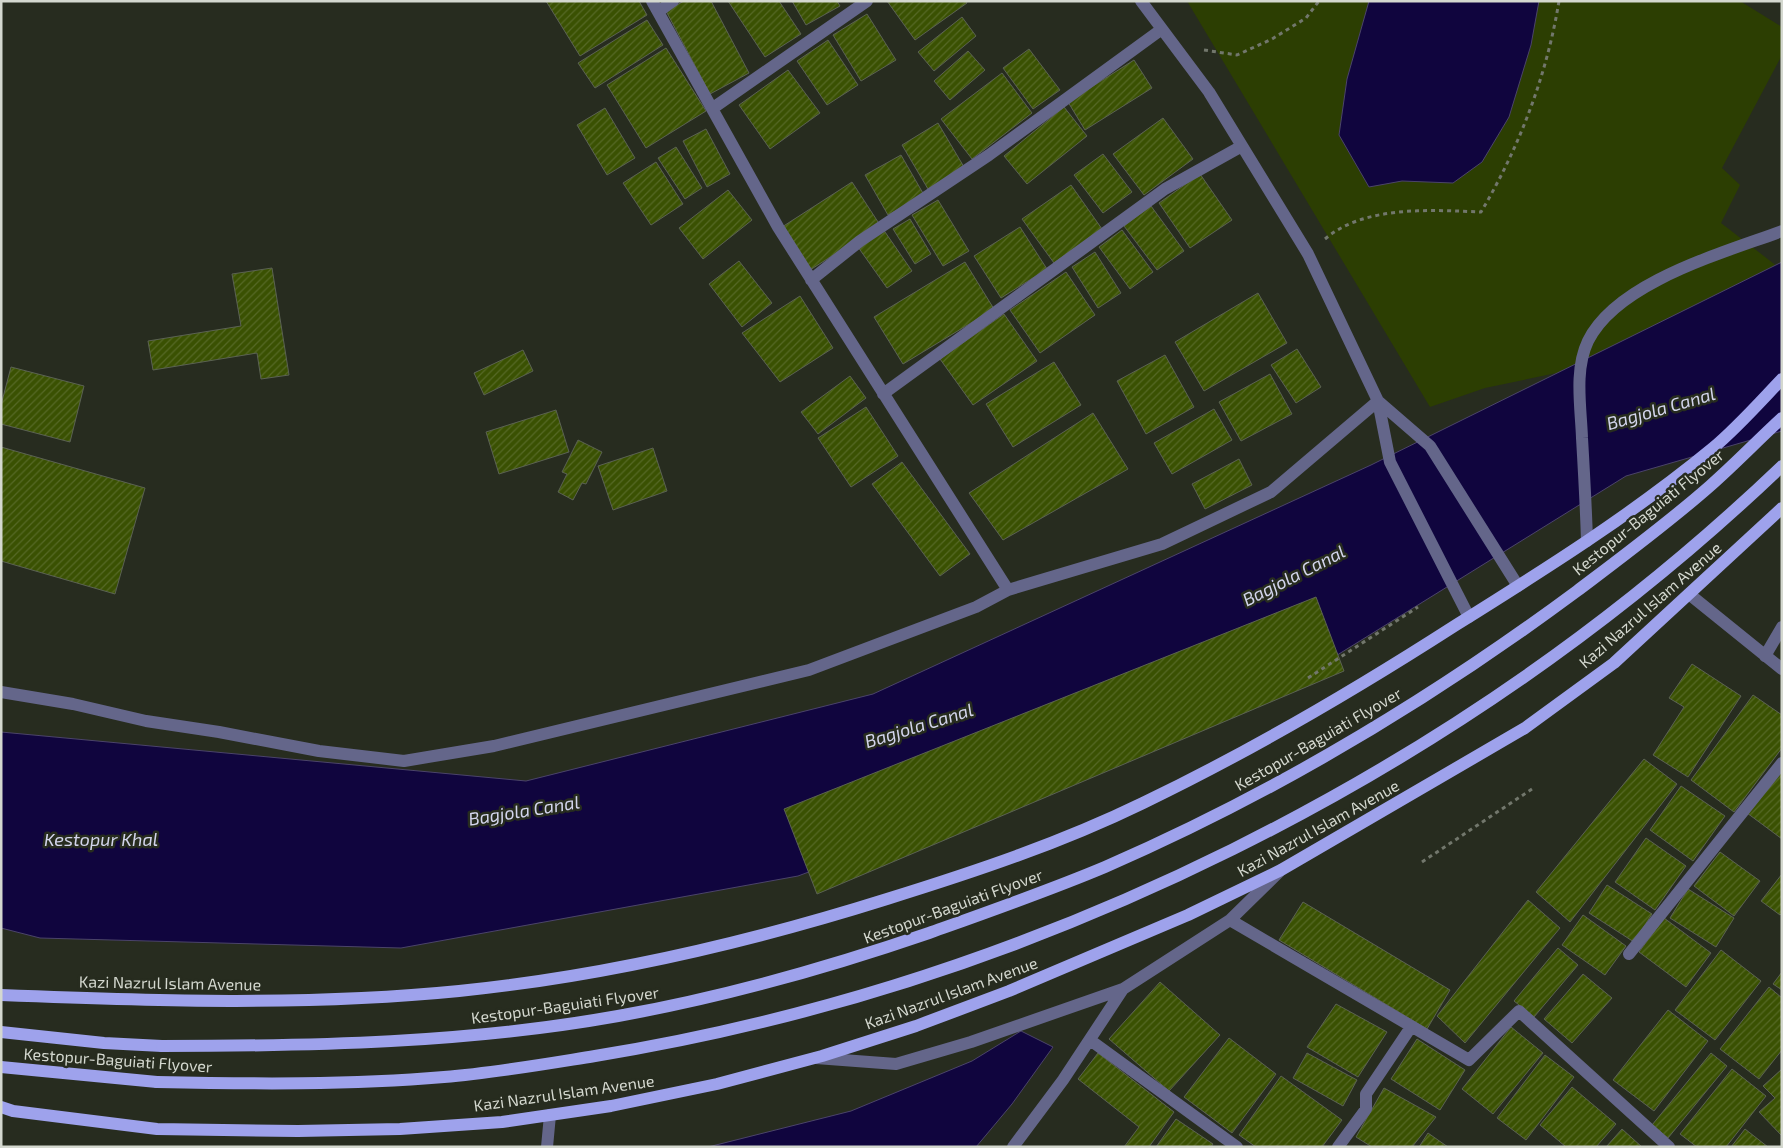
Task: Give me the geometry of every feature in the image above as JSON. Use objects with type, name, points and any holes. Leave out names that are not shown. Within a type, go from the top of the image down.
[{"type":"main road","name":"Kazi Nazrul Islam Avenue","points":[[1,995],[139,1001],[256,1001],[364,998],[460,991],[579,975],[675,958],[760,937],[948,880],[1140,805],[1251,748],[1412,654],[1587,541],[1716,446],[1782,379]]},
{"type":"main road","name":"Kestopur-Baguiati Flyover","points":[[1,1032],[104,1043],[162,1046],[298,1046],[414,1041],[529,1029],[616,1017],[728,994],[819,968],[1002,908],[1105,867],[1208,819],[1306,768],[1418,701],[1510,641],[1627,554],[1711,485],[1782,418]]},
{"type":"main road","name":"Kestopur-Baguiati Flyover","points":[[1,1067],[157,1082],[254,1084],[445,1077],[645,1048],[797,1013],[892,986],[1039,934],[1159,885],[1284,823],[1454,722],[1530,674],[1635,594],[1730,515],[1782,466]]},
{"type":"main road","name":"Kazi Nazrul Islam Avenue","points":[[1,1106],[13,1111],[157,1129],[289,1131],[400,1129],[502,1122],[611,1106],[717,1084],[813,1058],[916,1026],[1008,991],[1188,914],[1281,870],[1526,728],[1614,663],[1782,508]]},
{"type":"street","points":[[673,1],[655,6],[778,226],[1008,590]]},
{"type":"street","points":[[713,108],[867,1]]},
{"type":"street","points":[[1142,1],[1210,92],[1308,254],[1378,401],[1390,462],[1470,617]]},
{"type":"street","points":[[811,280],[860,241],[989,154],[1162,29]]},
{"type":"street","points":[[884,394],[1165,189],[1242,146]]},
{"type":"street","points":[[1587,541],[1580,377],[1587,342],[1601,320],[1624,300],[1671,273],[1782,231]]},
{"type":"street","points":[[1378,401],[1430,446],[1518,586]]},
{"type":"street","points":[[1,692],[73,704],[146,722],[219,732],[319,751],[404,761],[494,746],[810,670],[976,607],[1008,590],[1162,544],[1271,492],[1378,401]]},
{"type":"street","points":[[1689,594],[1782,669]]},
{"type":"street","points":[[1765,656],[1782,626]]},
{"type":"street","points":[[1629,954],[1782,763]]},
{"type":"street","points":[[813,1058],[896,1064],[971,1042],[1123,989],[1230,920],[1281,870]]},
{"type":"street","points":[[1230,920],[1469,1060],[1519,1011],[1669,1147]]},
{"type":"street","points":[[1013,1147],[1090,1040],[1123,989]]},
{"type":"street","points":[[1338,1147],[1366,1109],[1366,1094],[1411,1027]]},
{"type":"street","points":[[1090,1040],[1236,1147]]},
{"type":"street","points":[[547,1147],[550,1115]]},
{"type":"path","points":[[1174,45],[1237,55],[1272,39],[1306,18],[1319,1]]},
{"type":"path","points":[[1308,254],[1338,228],[1361,220],[1413,210],[1481,212],[1535,97],[1549,51],[1559,1]]},
{"type":"path","points":[[1308,678],[1418,607]]},
{"type":"path","points":[[1422,862],[1535,787]]},
{"type":"green space","points":[[1187,1],[1740,1],[1782,27],[1782,55],[1722,168],[1740,185],[1721,223],[1782,270],[1633,357],[1485,388],[1430,407]]},
{"type":"water","points":[[1369,1],[1539,1],[1531,45],[1509,117],[1482,162],[1453,183],[1402,181],[1369,187],[1339,135],[1347,79]]},
{"type":"water","name":"Kestopur Khal","points":[[1782,262],[1782,431],[1626,476],[1255,706],[798,876],[401,948],[40,938],[1,928],[1,732],[526,781],[873,694],[1371,465]]},
{"type":"water","points":[[1021,1031],[1053,1047],[1012,1104],[976,1147],[708,1147],[851,1111],[972,1061]]},
{"type":"building","points":[[546,1],[639,1],[647,15],[580,56]]},
{"type":"building","points":[[684,1],[711,1],[749,73],[710,94],[666,11]]},
{"type":"building","points":[[728,1],[779,1],[801,34],[765,57]]},
{"type":"building","points":[[792,1],[837,1],[840,6],[806,25]]},
{"type":"building","points":[[887,1],[966,1],[967,3],[915,40]]},
{"type":"building","points":[[867,14],[896,60],[861,81],[833,35]]},
{"type":"building","points":[[962,17],[976,36],[934,71],[918,52]]},
{"type":"building","points":[[647,20],[663,45],[595,88],[578,63]]},
{"type":"building","points":[[828,40],[858,85],[827,105],[797,61]]},
{"type":"building","points":[[666,48],[706,111],[646,148],[607,85]]},
{"type":"building","points":[[1029,49],[1060,90],[1033,109],[1003,68]]},
{"type":"building","points":[[968,51],[985,70],[950,100],[934,81]]},
{"type":"building","points":[[1134,60],[1152,88],[1085,130],[1068,102]]},
{"type":"building","points":[[788,70],[820,113],[770,149],[739,105]]},
{"type":"building","points":[[1002,73],[1032,113],[972,159],[941,119]]},
{"type":"building","points":[[1064,107],[1087,136],[1027,184],[1004,156]]},
{"type":"building","points":[[605,108],[635,158],[607,175],[577,125]]},
{"type":"building","points":[[1163,118],[1193,159],[1144,195],[1113,154]]},
{"type":"building","points":[[938,123],[964,167],[928,189],[902,145]]},
{"type":"building","points":[[706,129],[730,174],[707,187],[683,141]]},
{"type":"building","points":[[676,147],[702,188],[685,199],[658,158]]},
{"type":"building","points":[[1103,154],[1132,192],[1103,213],[1074,175]]},
{"type":"building","points":[[901,155],[924,195],[888,215],[865,175]]},
{"type":"building","points":[[656,162],[683,204],[651,225],[623,183]]},
{"type":"building","points":[[1200,174],[1232,220],[1190,248],[1159,203]]},
{"type":"building","points":[[852,182],[880,225],[810,270],[782,227]]},
{"type":"building","points":[[1071,185],[1102,229],[1054,263],[1022,219]]},
{"type":"building","points":[[728,190],[752,220],[703,259],[679,228]]},
{"type":"building","points":[[938,200],[969,251],[943,266],[912,215]]},
{"type":"building","points":[[1151,206],[1184,251],[1157,270],[1124,226]]},
{"type":"building","points":[[910,219],[931,254],[915,264],[893,229]]},
{"type":"building","points":[[1020,227],[1047,269],[1001,298],[974,256]]},
{"type":"building","points":[[883,229],[912,271],[887,288],[858,247]]},
{"type":"building","points":[[1122,230],[1153,272],[1130,289],[1099,247]]},
{"type":"building","points":[[1095,252],[1121,293],[1098,308],[1072,267]]},
{"type":"building","points":[[739,261],[772,303],[742,327],[709,284]]},
{"type":"building","points":[[965,262],[994,309],[903,364],[874,317]]},
{"type":"building","points":[[272,268],[289,375],[261,379],[257,353],[153,370],[148,341],[241,326],[232,274]]},
{"type":"building","points":[[1066,272],[1095,315],[1040,353],[1010,310]]},
{"type":"building","points":[[1258,293],[1287,343],[1204,391],[1175,342]]},
{"type":"building","points":[[800,296],[833,348],[780,382],[742,333]]},
{"type":"building","points":[[1004,314],[1037,361],[973,405],[940,359]]},
{"type":"building","points":[[1297,349],[1321,387],[1296,403],[1271,365]]},
{"type":"building","points":[[523,350],[533,371],[484,395],[474,373]]},
{"type":"building","points":[[1165,355],[1194,407],[1146,434],[1117,381]]},
{"type":"building","points":[[1054,362],[1081,405],[1013,447],[986,404]]},
{"type":"building","points":[[11,367],[84,386],[70,442],[1,424],[1,405]]},
{"type":"building","points":[[1270,374],[1292,414],[1241,441],[1219,402]]},
{"type":"building","points":[[850,376],[866,398],[818,434],[801,412]]},
{"type":"building","points":[[866,407],[898,456],[851,487],[818,438]]},
{"type":"building","points":[[1214,409],[1232,440],[1172,474],[1154,443]]},
{"type":"building","points":[[556,410],[569,452],[499,474],[486,432]]},
{"type":"building","points":[[1093,413],[1128,469],[1003,540],[969,493]]},
{"type":"building","points":[[578,440],[602,452],[586,484],[582,483],[573,500],[558,492],[567,474],[562,472]]},
{"type":"building","points":[[1,447],[145,488],[115,594],[1,561]]},
{"type":"building","points":[[653,448],[667,491],[613,510],[598,466]]},
{"type":"building","points":[[1239,459],[1252,485],[1205,509],[1192,484]]},
{"type":"building","points":[[902,462],[970,554],[940,576],[872,484]]},
{"type":"building","points":[[1316,597],[1344,671],[817,894],[784,809]]},
{"type":"building","points":[[1692,664],[1741,696],[1688,777],[1653,755],[1684,707],[1669,698]]},
{"type":"building","points":[[1753,695],[1782,715],[1782,748],[1734,812],[1691,780]]},
{"type":"building","points":[[1644,759],[1677,784],[1570,922],[1536,892]]},
{"type":"building","points":[[1782,767],[1782,839],[1747,813]]},
{"type":"building","points":[[1681,786],[1725,816],[1693,861],[1650,830]]},
{"type":"building","points":[[1646,838],[1686,866],[1655,910],[1615,882]]},
{"type":"building","points":[[1720,852],[1760,881],[1734,916],[1694,886]]},
{"type":"building","points":[[1782,874],[1782,913],[1780,915],[1761,901]]},
{"type":"building","points":[[1607,885],[1652,914],[1634,942],[1589,913]]},
{"type":"building","points":[[1688,889],[1734,918],[1716,947],[1670,918]]},
{"type":"building","points":[[1528,900],[1560,928],[1465,1043],[1437,1016]]},
{"type":"building","points":[[1303,902],[1450,990],[1427,1029],[1279,940]]},
{"type":"building","points":[[1583,915],[1626,946],[1605,975],[1562,945]]},
{"type":"building","points":[[1664,918],[1711,953],[1686,987],[1639,952]]},
{"type":"building","points":[[1558,948],[1578,965],[1534,1017],[1514,1001]]},
{"type":"building","points":[[1721,950],[1761,981],[1715,1040],[1675,1010]]},
{"type":"building","points":[[1782,972],[1782,990],[1773,984]]},
{"type":"building","points":[[1583,974],[1612,998],[1572,1043],[1544,1019]]},
{"type":"building","points":[[1160,982],[1220,1035],[1169,1091],[1109,1039]]},
{"type":"building","points":[[1769,987],[1782,998],[1782,1050],[1759,1079],[1720,1049]]},
{"type":"building","points":[[1336,1004],[1387,1032],[1358,1077],[1307,1047]]},
{"type":"building","points":[[1668,1010],[1708,1041],[1654,1111],[1613,1080]]},
{"type":"building","points":[[1511,1027],[1543,1053],[1493,1114],[1462,1089]]},
{"type":"building","points":[[1229,1038],[1276,1074],[1232,1133],[1184,1097]]},
{"type":"building","points":[[1417,1039],[1465,1070],[1440,1110],[1391,1079]]},
{"type":"building","points":[[1098,1053],[1174,1112],[1149,1147],[1124,1147],[1139,1127],[1078,1079]]},
{"type":"building","points":[[1307,1053],[1357,1080],[1343,1106],[1293,1078]]},
{"type":"building","points":[[1711,1053],[1727,1066],[1668,1138],[1652,1125]]},
{"type":"building","points":[[1545,1055],[1574,1077],[1526,1140],[1497,1118]]},
{"type":"building","points":[[1732,1069],[1766,1096],[1726,1147],[1697,1147],[1680,1134]]},
{"type":"building","points":[[1782,1069],[1782,1136],[1759,1112],[1775,1098],[1763,1086]]},
{"type":"building","points":[[1281,1076],[1342,1120],[1322,1147],[1256,1147],[1239,1135]]},
{"type":"building","points":[[1572,1087],[1616,1124],[1596,1147],[1566,1147],[1540,1125]]},
{"type":"building","points":[[1384,1088],[1436,1117],[1412,1147],[1372,1147],[1356,1137]]},
{"type":"building","points":[[1176,1119],[1213,1144],[1211,1147],[1156,1147]]},
{"type":"building","points":[[1622,1129],[1642,1147],[1606,1147]]},
{"type":"building","points":[[1745,1129],[1768,1147],[1731,1147]]},
{"type":"building","points":[[1428,1133],[1448,1147],[1419,1147]]},
{"type":"water label","name":"Bagjola Canal","points":[[1661,409]]},
{"type":"water label","name":"Bagjola Canal","points":[[1294,576]]},
{"type":"water label","name":"Bagjola Canal","points":[[919,726]]},
{"type":"water label","name":"Bagjola Canal","points":[[524,811]]}]
